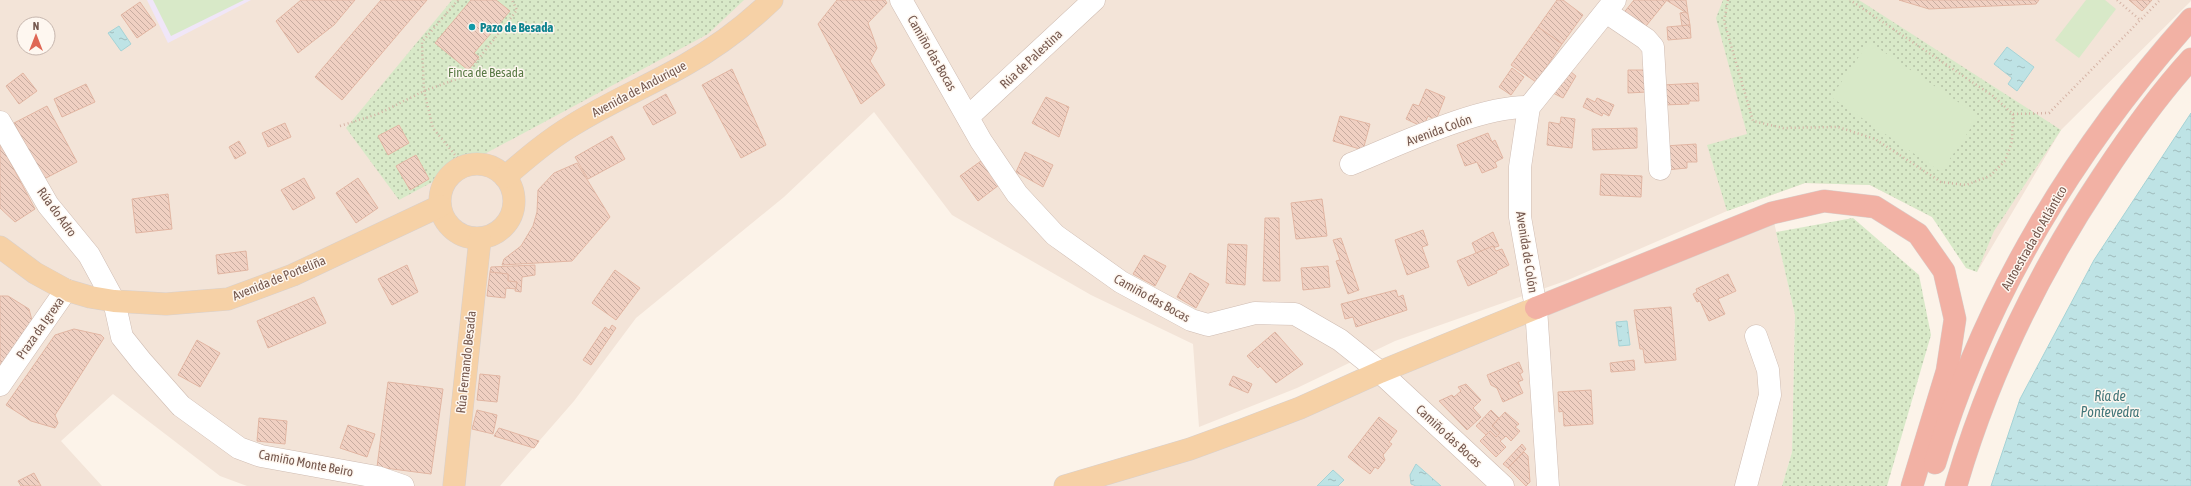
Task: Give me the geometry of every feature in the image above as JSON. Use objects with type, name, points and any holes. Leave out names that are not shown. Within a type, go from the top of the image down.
[{"type":"highway","name":"Autoestrada do Atlántico","points":[[1928,486],[1941,441],[1970,363],[2002,294],[2057,195],[2106,122],[2158,56],[2191,19]]},
{"type":"highway","name":"Autoestrada do Atlántico","points":[[1956,486],[1967,447],[1994,375],[2026,305],[2080,210],[2127,138],[2191,59]]},
{"type":"highway","points":[[1536,308],[1772,213],[1824,201],[1875,208],[1918,234],[1944,271],[1955,319],[1946,372],[1912,486]]},
{"type":"main road","name":"Avenida de Andurique","points":[[505,177],[542,145],[574,124],[686,65],[718,45],[748,23],[772,0]]},
{"type":"main road","points":[[475,164],[486,165],[497,169],[505,177],[512,187],[515,198],[514,210],[509,221],[502,230],[491,236],[480,239],[468,238],[449,226],[443,217],[440,206],[441,193],[446,182],[454,173],[464,166],[475,164]]},
{"type":"main road","name":"Avenida de Porteliña","points":[[2,253],[66,290],[114,301],[166,304],[228,299],[293,275],[440,206]]},
{"type":"main road","name":"Rúa Fernando Besada","points":[[457,486],[480,239]]},
{"type":"main road","points":[[1065,486],[1190,449],[1242,430],[1309,404],[1380,372],[1536,308]]},
{"type":"street","name":"Camiño das Bocas","points":[[902,0],[981,142],[1022,200],[1055,235],[1121,282],[1191,320],[1208,325],[1255,313],[1294,314],[1340,340],[1380,372],[1502,486]]},
{"type":"street","name":"Rúa de Palestina","points":[[968,117],[1094,0]]},
{"type":"street","points":[[1529,107],[1610,6],[1653,46],[1660,169]]},
{"type":"street","name":"Avenida Colón","points":[[1351,164],[1422,135],[1491,111],[1512,106],[1529,107]]},
{"type":"street","name":"Avenida de Colón","points":[[1529,107],[1520,166],[1520,217],[1536,308],[1548,486]]},
{"type":"street","name":"Rúa do Adro","points":[[0,122],[48,205],[89,255],[114,301]]},
{"type":"street","name":"Praza da Igrexa","points":[[0,385],[66,290]]},
{"type":"street","name":"Camiño Monte Beiro","points":[[114,301],[122,337],[142,362],[181,406],[239,448],[261,456],[377,477],[403,486]]},
{"type":"street","points":[[1746,486],[1770,395],[1768,370],[1756,336]]},
{"type":"path","points":[[458,0],[422,42],[424,91],[433,128],[464,166]]},
{"type":"path","points":[[340,126],[378,114],[424,91],[465,76],[518,10],[512,0]]},
{"type":"path","points":[[1728,0],[1724,21],[1753,121],[1783,128],[1838,127],[1875,139],[1941,182],[1966,185],[1990,176],[2005,161],[2012,142],[2013,114]]},
{"type":"path","points":[[1850,0],[1993,96],[2013,114],[2049,112],[2160,0]]},
{"type":"path","points":[[2117,0],[2140,20]]},
{"type":"shaded area","points":[[0,0],[2191,0],[2061,130],[1977,272],[1932,217],[1870,185],[1805,183],[1727,211],[1568,280],[1395,341],[1297,388],[1199,427],[1193,344],[1091,295],[952,215],[874,112],[784,197],[636,318],[574,401],[500,486],[247,486],[220,476],[113,394],[61,441],[102,486],[0,486]]},
{"type":"shaded area","points":[[147,0],[251,0],[168,43]]},
{"type":"shaded area","points":[[1772,213],[1795,315],[1792,452],[1782,486],[1062,486],[1242,430]]},
{"type":"green space","points":[[153,0],[244,0],[171,36]]},
{"type":"green space","name":"Finca de Besada","points":[[452,0],[744,0],[708,34],[399,200],[346,128]]},
{"type":"green space","points":[[1723,0],[1859,0],[2061,130],[1994,231],[1977,272],[1966,268],[1932,217],[1870,185],[1805,183],[1727,211],[1707,145],[1747,134],[1716,18]]},
{"type":"green space","points":[[2086,0],[2105,0],[2116,9],[2079,58],[2055,40]]},
{"type":"green space","points":[[1869,42],[1979,116],[1941,172],[1831,97]]},
{"type":"green space","points":[[1853,218],[1919,275],[1931,335],[1887,486],[1782,486],[1792,452],[1795,315],[1776,232]]},
{"type":"water","points":[[119,26],[131,44],[121,51],[108,33]]},
{"type":"water","points":[[2007,47],[2034,67],[2017,91],[2008,84],[2012,78],[1994,64]]},
{"type":"water","name":"Ría de Pontevedra","points":[[2191,113],[2191,486],[1991,486],[2020,399],[2094,260]]},
{"type":"water","points":[[1627,321],[1630,345],[1619,346],[1616,322]]},
{"type":"water","points":[[1416,464],[1441,486],[1416,486],[1411,484],[1410,475]]},
{"type":"water","points":[[1333,470],[1344,480],[1338,486],[1317,486]]},
{"type":"building","points":[[301,0],[355,0],[334,25],[298,53],[276,21]]},
{"type":"building","points":[[381,0],[427,0],[342,100],[315,77]]},
{"type":"building","name":"Pazo de Besada","points":[[471,0],[496,0],[510,11],[474,53],[479,57],[468,70],[435,43]]},
{"type":"building","points":[[837,0],[885,0],[887,3],[868,23],[877,48],[870,61],[885,85],[861,104],[818,24]]},
{"type":"building","points":[[1557,0],[1563,0],[1583,15],[1562,44],[1538,27]]},
{"type":"building","points":[[1634,0],[1667,0],[1642,31],[1622,15]]},
{"type":"building","points":[[1666,0],[1686,0],[1688,14],[1685,12]]},
{"type":"building","points":[[1899,0],[2039,0],[2036,4],[1929,9]]},
{"type":"building","points":[[2129,0],[2152,0],[2142,11]]},
{"type":"building","points":[[140,2],[156,25],[137,38],[121,15]]},
{"type":"building","points":[[1685,12],[1688,14],[1690,25],[1682,26],[1680,13]]},
{"type":"building","points":[[1690,25],[1691,38],[1668,40],[1667,27]]},
{"type":"building","points":[[1538,27],[1562,44],[1536,82],[1511,65]]},
{"type":"building","points":[[1512,68],[1524,77],[1511,95],[1499,87]]},
{"type":"building","points":[[1566,68],[1576,76],[1563,98],[1547,90]]},
{"type":"building","points":[[732,69],[766,145],[741,158],[702,85]]},
{"type":"building","points":[[1628,70],[1646,70],[1647,92],[1628,93]]},
{"type":"building","points":[[23,73],[37,91],[19,104],[6,86]]},
{"type":"building","points":[[1698,83],[1699,101],[1689,101],[1689,104],[1664,105],[1663,85]]},
{"type":"building","points":[[86,84],[95,102],[62,117],[54,99]]},
{"type":"building","points":[[1426,89],[1445,97],[1436,120],[1428,116],[1423,127],[1406,119],[1413,104],[1419,106]]},
{"type":"building","points":[[666,94],[676,113],[653,125],[643,107]]},
{"type":"building","points":[[1046,97],[1069,107],[1059,137],[1032,123]]},
{"type":"building","points":[[1587,98],[1595,102],[1597,98],[1614,105],[1609,116],[1603,113],[1602,116],[1583,107]]},
{"type":"building","points":[[47,106],[77,162],[44,179],[14,123]]},
{"type":"building","points":[[1340,116],[1370,124],[1363,150],[1333,141]]},
{"type":"building","points":[[1561,117],[1575,119],[1572,148],[1547,145],[1549,122],[1560,124]]},
{"type":"building","points":[[285,123],[291,137],[268,147],[262,133]]},
{"type":"building","points":[[399,125],[409,143],[388,155],[378,136]]},
{"type":"building","points":[[1637,128],[1637,148],[1593,150],[1592,129]]},
{"type":"building","points":[[1488,133],[1492,142],[1495,140],[1503,158],[1495,162],[1497,167],[1482,173],[1477,162],[1465,166],[1457,145]]},
{"type":"building","points":[[612,136],[625,159],[588,179],[575,157]]},
{"type":"building","points":[[239,141],[246,153],[235,159],[229,147]]},
{"type":"building","points":[[0,143],[35,209],[15,222],[0,208]]},
{"type":"building","points":[[1696,144],[1697,162],[1687,162],[1687,168],[1666,170],[1664,146]]},
{"type":"building","points":[[1025,152],[1053,165],[1043,187],[1016,172]]},
{"type":"building","points":[[416,155],[429,179],[410,190],[396,166]]},
{"type":"building","points":[[981,161],[999,185],[978,201],[960,176]]},
{"type":"building","points":[[577,163],[610,217],[572,261],[502,265],[504,259],[521,246],[533,226],[537,212],[538,190],[554,173]]},
{"type":"building","points":[[1601,174],[1642,176],[1641,197],[1600,195]]},
{"type":"building","points":[[304,178],[315,198],[293,210],[281,190]]},
{"type":"building","points":[[358,178],[378,208],[356,223],[336,193]]},
{"type":"building","points":[[168,194],[172,229],[136,233],[132,199]]},
{"type":"building","points":[[1322,199],[1327,236],[1296,239],[1291,203]]},
{"type":"building","points":[[1265,218],[1279,218],[1280,281],[1263,281]]},
{"type":"building","points":[[1423,230],[1428,245],[1422,247],[1429,267],[1407,275],[1395,240]]},
{"type":"building","points":[[1493,232],[1499,246],[1476,253],[1472,243]]},
{"type":"building","points":[[1341,238],[1359,290],[1348,294],[1336,261],[1340,260],[1333,240]]},
{"type":"building","points":[[1228,244],[1247,245],[1245,285],[1226,283]]},
{"type":"building","points":[[1493,246],[1496,251],[1502,249],[1509,265],[1496,271],[1497,273],[1468,286],[1457,261]]},
{"type":"building","points":[[246,251],[248,270],[218,274],[216,255]]},
{"type":"building","points":[[1144,255],[1166,266],[1155,286],[1133,274]]},
{"type":"building","points":[[407,265],[418,292],[392,305],[378,279]]},
{"type":"building","points":[[535,265],[535,275],[522,277],[521,292],[515,291],[517,282],[508,281],[508,274],[490,272],[491,267]]},
{"type":"building","points":[[1328,266],[1330,287],[1303,290],[1301,268]]},
{"type":"building","points":[[615,270],[640,288],[616,320],[592,303]]},
{"type":"building","points":[[490,272],[508,274],[508,281],[517,282],[516,289],[506,288],[505,298],[487,296]]},
{"type":"building","points":[[1190,273],[1209,284],[1196,308],[1177,297]]},
{"type":"building","points":[[1728,274],[1736,291],[1718,299],[1725,314],[1709,321],[1700,301],[1697,302],[1693,294],[1697,292],[1696,289]]},
{"type":"building","points":[[1396,290],[1398,297],[1403,295],[1407,310],[1356,327],[1353,317],[1345,319],[1341,304]]},
{"type":"building","points":[[0,296],[8,296],[29,309],[33,324],[0,370]]},
{"type":"building","points":[[314,297],[326,323],[268,348],[257,321]]},
{"type":"building","points":[[1671,307],[1676,360],[1645,363],[1643,349],[1640,349],[1634,310]]},
{"type":"building","points":[[612,325],[616,328],[591,365],[583,360],[605,327],[609,330]]},
{"type":"building","points":[[74,329],[101,335],[104,338],[55,415],[58,423],[55,428],[31,421],[6,405],[55,335]]},
{"type":"building","points":[[1275,332],[1303,364],[1276,383],[1260,366],[1258,368],[1247,356]]},
{"type":"building","points":[[197,340],[220,353],[200,387],[178,375]]},
{"type":"building","points":[[1634,360],[1635,370],[1611,372],[1610,363]]},
{"type":"building","points":[[1519,362],[1523,372],[1520,374],[1523,380],[1518,382],[1523,393],[1503,402],[1497,388],[1491,385],[1487,375]]},
{"type":"building","points":[[480,374],[500,376],[497,402],[477,400]]},
{"type":"building","points":[[1233,376],[1252,384],[1248,393],[1229,385]]},
{"type":"building","points":[[388,382],[443,389],[431,474],[377,467]]},
{"type":"building","points":[[1466,384],[1481,400],[1473,408],[1481,417],[1467,430],[1439,401],[1452,395],[1454,397],[1461,391],[1458,387]]},
{"type":"building","points":[[1591,390],[1593,424],[1564,426],[1563,411],[1559,412],[1558,392]]},
{"type":"building","points":[[477,410],[497,415],[493,434],[472,429]]},
{"type":"building","points":[[1491,410],[1499,418],[1492,426],[1500,433],[1496,437],[1490,431],[1486,435],[1476,426]]},
{"type":"building","points":[[1505,412],[1519,424],[1515,427],[1520,431],[1511,441],[1506,436],[1500,441],[1506,447],[1496,457],[1480,441],[1490,431],[1496,437],[1500,433],[1492,426]]},
{"type":"building","points":[[1379,417],[1397,431],[1389,442],[1392,444],[1383,455],[1385,460],[1378,469],[1375,467],[1370,474],[1348,457]]},
{"type":"building","points":[[259,418],[287,421],[285,444],[257,441]]},
{"type":"building","points":[[348,425],[375,434],[367,457],[340,448]]},
{"type":"building","points":[[499,428],[539,441],[534,448],[494,436]]},
{"type":"building","points":[[1522,444],[1526,449],[1508,468],[1503,464]]},
{"type":"building","points":[[1524,452],[1528,456],[1530,482],[1526,486],[1508,468]]},
{"type":"building","points":[[34,473],[41,486],[21,486],[18,481]]},
{"type":"place","name":"Pazo de Besada","points":[[472,27]]}]
